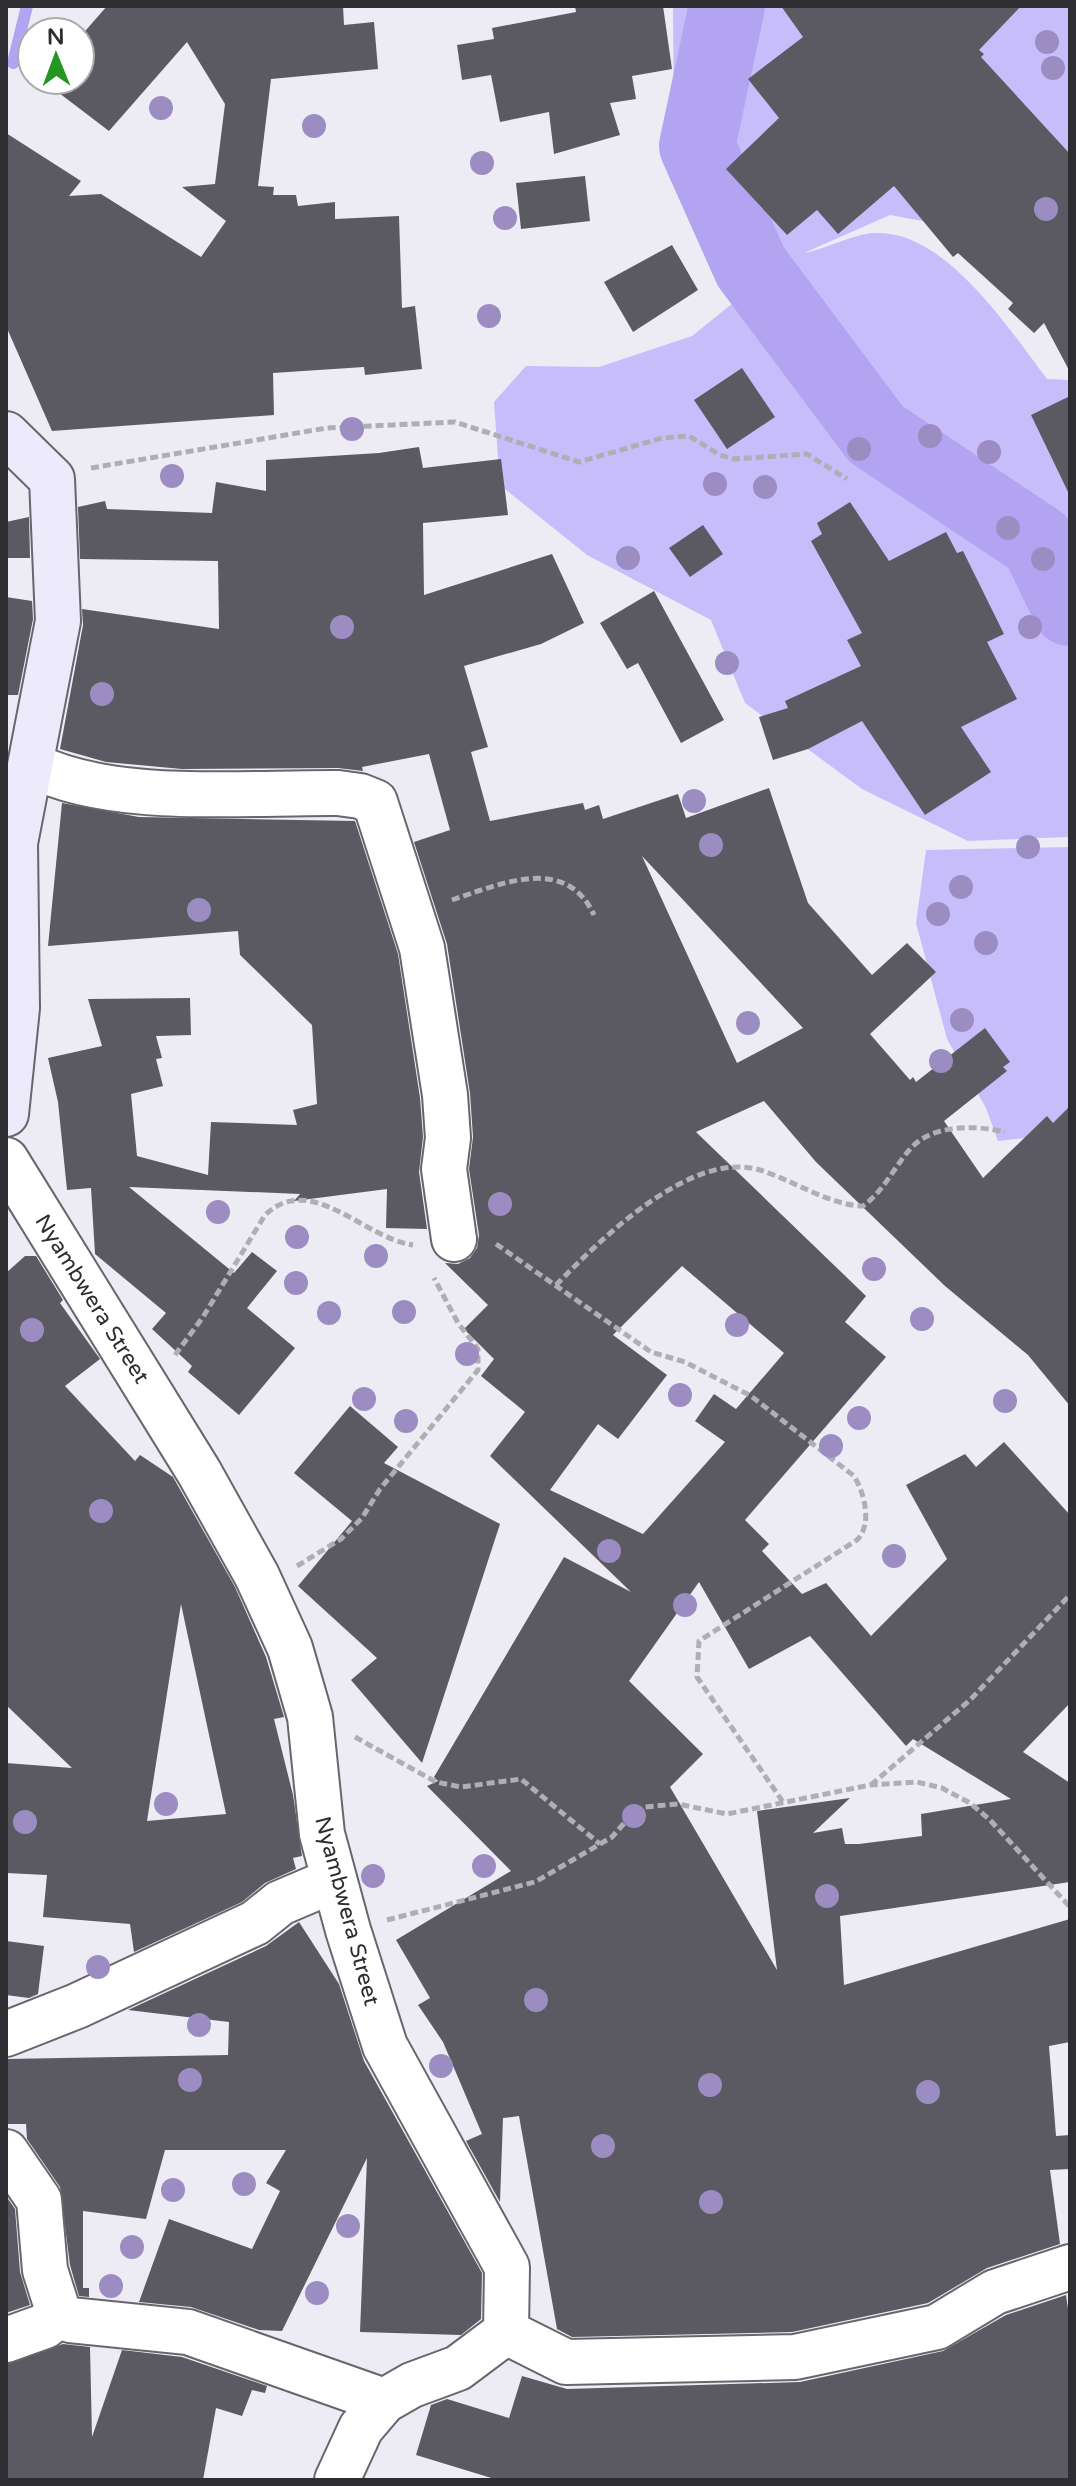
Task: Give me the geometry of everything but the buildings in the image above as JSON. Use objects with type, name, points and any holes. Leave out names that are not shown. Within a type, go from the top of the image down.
[{"type":"street","points":[[6,434],[52,479],[58,621],[15,843],[17,1008],[6,1114]]},
{"type":"street","points":[[32,765],[60,779],[160,792],[360,796],[375,802],[422,948],[445,1095],[448,1138],[438,1242]]},
{"type":"street","name":"Nyambwera Street","points":[[6,1160],[199,1472],[260,1582],[290,1648],[310,1717],[322,1834],[348,1930],[385,2046],[507,2267],[506,2332]]},
{"type":"street","points":[[6,2034],[77,2006],[242,1929],[280,1903],[334,1880]]},
{"type":"street","points":[[6,2152],[39,2200],[45,2270],[59,2314],[70,2320],[188,2332],[384,2401]]},
{"type":"street","points":[[337,2480],[361,2428],[384,2401],[412,2385],[458,2368],[506,2332],[566,2362],[795,2357],[937,2327],[995,2292],[1070,2267]]},
{"type":"street","points":[[6,2340],[45,2326],[59,2314]]},
{"type":"path","points":[[52,479],[96,466],[327,428],[455,422],[579,462],[662,438],[689,436],[720,455],[734,459],[807,454],[847,479]]},
{"type":"path","points":[[409,914],[514,881],[550,879],[569,884],[586,897],[594,915]]},
{"type":"path","points":[[556,1285],[606,1234],[664,1192],[697,1176],[736,1168],[756,1168],[846,1206],[863,1206],[881,1189],[912,1146],[929,1136],[972,1127],[1005,1132]]},
{"type":"path","points":[[149,1391],[203,1317],[265,1215],[277,1203],[307,1199],[322,1202],[383,1238],[438,1242],[474,1236],[491,1241],[651,1352],[685,1362],[751,1396],[854,1476],[860,1486],[865,1528],[857,1540],[699,1641],[697,1677],[783,1802]]},
{"type":"path","points":[[260,1582],[294,1567],[341,1539],[362,1518],[380,1489],[478,1370],[478,1349],[452,1313],[438,1242]]},
{"type":"path","points":[[870,1785],[970,1700],[1070,1595]]},
{"type":"path","points":[[310,1717],[356,1737],[436,1782],[461,1787],[521,1779],[601,1844]]},
{"type":"path","points":[[348,1930],[535,1882],[601,1844],[634,1812],[645,1807],[678,1804],[727,1814],[870,1785],[917,1782],[942,1788],[970,1803],[990,1820],[1070,1907]]},
{"type":"shaded area","points":[[673,6],[1070,6],[1070,248],[890,215],[804,253],[875,233],[901,236],[926,247],[973,286],[995,310],[1047,379],[1070,380],[1070,837],[968,841],[862,789],[745,703],[711,620],[587,555],[500,485],[494,402],[526,366],[599,367],[692,336],[784,262],[720,289],[674,139]]},
{"type":"shaded area","points":[[1070,847],[1070,1133],[998,1141],[986,1108],[947,1039],[916,923],[926,850]]},
{"type":"waterway","points":[[13,63],[27,6]]},
{"type":"waterway","points":[[727,6],[697,146],[751,267],[876,434],[1038,542],[1070,608]]}]
